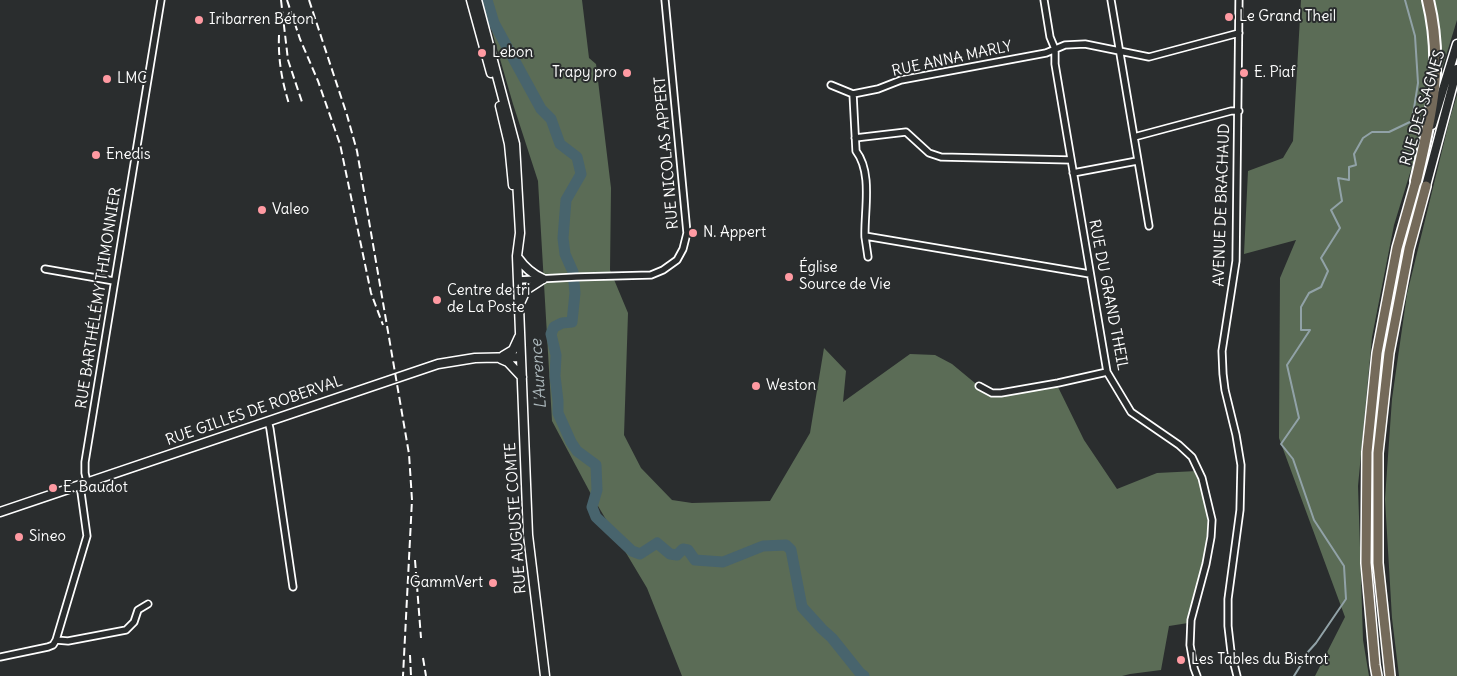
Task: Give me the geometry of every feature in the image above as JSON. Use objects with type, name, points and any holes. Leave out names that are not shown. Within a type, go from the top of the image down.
[{"type":"highway","points":[[1416,181],[1433,105],[1435,87],[1436,55],[1434,28],[1428,0]]},
{"type":"main road","points":[[1377,676],[1366,563],[1367,452],[1377,352],[1397,248],[1416,181]]},
{"type":"main road","points":[[1390,676],[1378,563],[1378,453],[1389,353],[1409,249],[1426,186]]},
{"type":"street","name":"RUE BARTHÉLÉMY THIMONNIER","points":[[56,640],[87,536],[84,462],[161,0]]},
{"type":"street","points":[[471,0],[509,144],[514,192],[514,232],[518,245]]},
{"type":"street","points":[[477,0],[515,144],[520,233],[518,245]]},
{"type":"street","name":"RUE NICOLAS APPERT","points":[[519,280],[651,275],[675,262],[683,249],[687,233],[665,0]]},
{"type":"street","name":"RUE DU GRAND THEIL","points":[[1044,0],[1050,37],[1055,49],[1055,64],[1107,372],[1131,412],[1179,445],[1192,457],[1202,478],[1208,500],[1212,520],[1211,537],[1191,620],[1190,645],[1197,676]]},
{"type":"street","points":[[1110,0],[1149,226]]},
{"type":"street","name":"AVENUE DE BRACHAUD","points":[[1237,676],[1231,652],[1228,626],[1228,599],[1240,510],[1241,466],[1225,390],[1222,351],[1236,261],[1239,0]]},
{"type":"street","name":"RUE ANNA MARLY","points":[[853,94],[878,89],[901,80],[1046,53],[1065,45],[1085,44],[1149,57],[1239,33]]},
{"type":"street","name":"RUE DES SAGNES","points":[[1416,181],[1457,44]]},
{"type":"street","name":"RUE DES SAGNES","points":[[1426,186],[1457,69]]},
{"type":"street","points":[[831,85],[853,94],[856,151],[865,168],[865,236],[868,257]]},
{"type":"street","points":[[1134,137],[1231,111],[1239,111]]},
{"type":"street","points":[[856,138],[906,132],[929,153],[941,157],[1071,160]]},
{"type":"street","points":[[1073,174],[1137,161]]},
{"type":"street","points":[[865,236],[1090,274]]},
{"type":"street","name":"RUE AUGUSTE COMTE","points":[[518,245],[528,535],[545,676]]},
{"type":"street","points":[[517,256],[528,270],[534,275],[543,278]]},
{"type":"street","points":[[45,269],[114,281]]},
{"type":"street","points":[[520,306],[526,290],[543,278]]},
{"type":"street","points":[[499,358],[513,350],[520,335]]},
{"type":"street","name":"RUE GILLES DE ROBERVAL","points":[[0,512],[438,364],[475,358],[521,358]]},
{"type":"street","points":[[499,358],[508,362],[522,377]]},
{"type":"street","points":[[979,386],[992,393],[1001,393],[1107,372]]},
{"type":"street","points":[[268,421],[293,587]]},
{"type":"street","points":[[0,657],[48,647],[53,645],[56,640],[68,641],[126,630],[134,622],[138,610],[148,604]]},
{"type":"green space","points":[[483,0],[582,0],[589,58],[596,64],[611,188],[610,270],[628,313],[624,435],[641,468],[672,500],[692,503],[770,501],[810,433],[824,348],[846,371],[843,402],[910,354],[935,355],[952,364],[987,393],[1057,385],[1084,440],[1117,489],[1157,473],[1197,471],[1207,509],[1208,523],[1205,551],[1188,623],[1169,626],[1161,670],[1122,676],[682,676],[647,588],[592,496],[552,421],[538,181],[513,104]]},
{"type":"green space","points":[[1301,0],[1457,0],[1457,20],[1394,225],[1372,337],[1358,486],[1363,640],[1369,676],[1315,676],[1345,617],[1279,438],[1280,278],[1296,240],[1244,254],[1248,171],[1283,158],[1293,141]]},
{"type":"green space","points":[[1457,95],[1457,676],[1399,676],[1392,618],[1385,499],[1392,399],[1407,294]]},
{"type":"waterway","name":"L'Aurence","points":[[487,0],[494,23],[541,109],[551,119],[560,144],[577,157],[581,174],[566,200],[563,238],[565,254],[573,272],[575,293],[572,322],[562,323],[554,327],[551,334],[556,355],[555,376],[558,413],[577,451],[596,465],[597,490],[592,507],[596,517],[632,551],[640,554],[657,543],[670,554],[677,555],[683,549],[688,550],[695,560],[723,562],[763,546],[786,545],[791,550],[802,607],[832,638],[864,676]]},
{"type":"waterway","points":[[1294,676],[1307,653],[1346,599],[1344,566],[1314,520],[1293,459],[1281,444],[1299,418],[1287,365],[1310,330],[1301,330],[1301,307],[1309,293],[1321,287],[1328,271],[1321,258],[1340,228],[1331,210],[1342,201],[1338,178],[1349,180],[1349,167],[1356,165],[1354,154],[1363,138],[1372,132],[1389,132],[1412,121],[1418,83],[1415,36],[1405,0]]},
{"type":"railway","points":[[281,0],[288,60],[303,105]]},
{"type":"railway","points":[[287,0],[340,144],[371,293],[383,325]]},
{"type":"railway","points":[[309,0],[357,151],[409,454],[412,500],[403,676]]},
{"type":"railway","points":[[279,35],[281,70],[289,104]]},
{"type":"railway","points":[[415,560],[421,638]]},
{"type":"railway","points":[[410,655],[411,676]]},
{"type":"railway","points":[[423,658],[426,676]]},
{"type":"place","name":"Le Grand Theil","points":[[1229,17]]},
{"type":"place","name":"Iribarren Béton","points":[[199,20]]},
{"type":"place","name":"Lebon","points":[[482,53]]},
{"type":"place","name":"Trapy pro","points":[[627,73]]},
{"type":"place","name":"E. Piaf","points":[[1244,73]]},
{"type":"place","name":"LMC","points":[[107,79]]},
{"type":"place","name":"Enedis","points":[[96,155]]},
{"type":"place","name":"Valeo","points":[[262,210]]},
{"type":"place","name":"N. Appert","points":[[693,233]]},
{"type":"place","name":"Église Source de Vie","points":[[789,277]]},
{"type":"place","name":"Centre de tri de La Poste","points":[[437,300]]},
{"type":"place","name":"Weston","points":[[756,386]]},
{"type":"place","name":"E. Baudot","points":[[53,488]]},
{"type":"place","name":"Sineo","points":[[19,537]]},
{"type":"place","name":"GammVert","points":[[493,583]]},
{"type":"place","name":"Les Tables du Bistrot","points":[[1181,660]]}]
